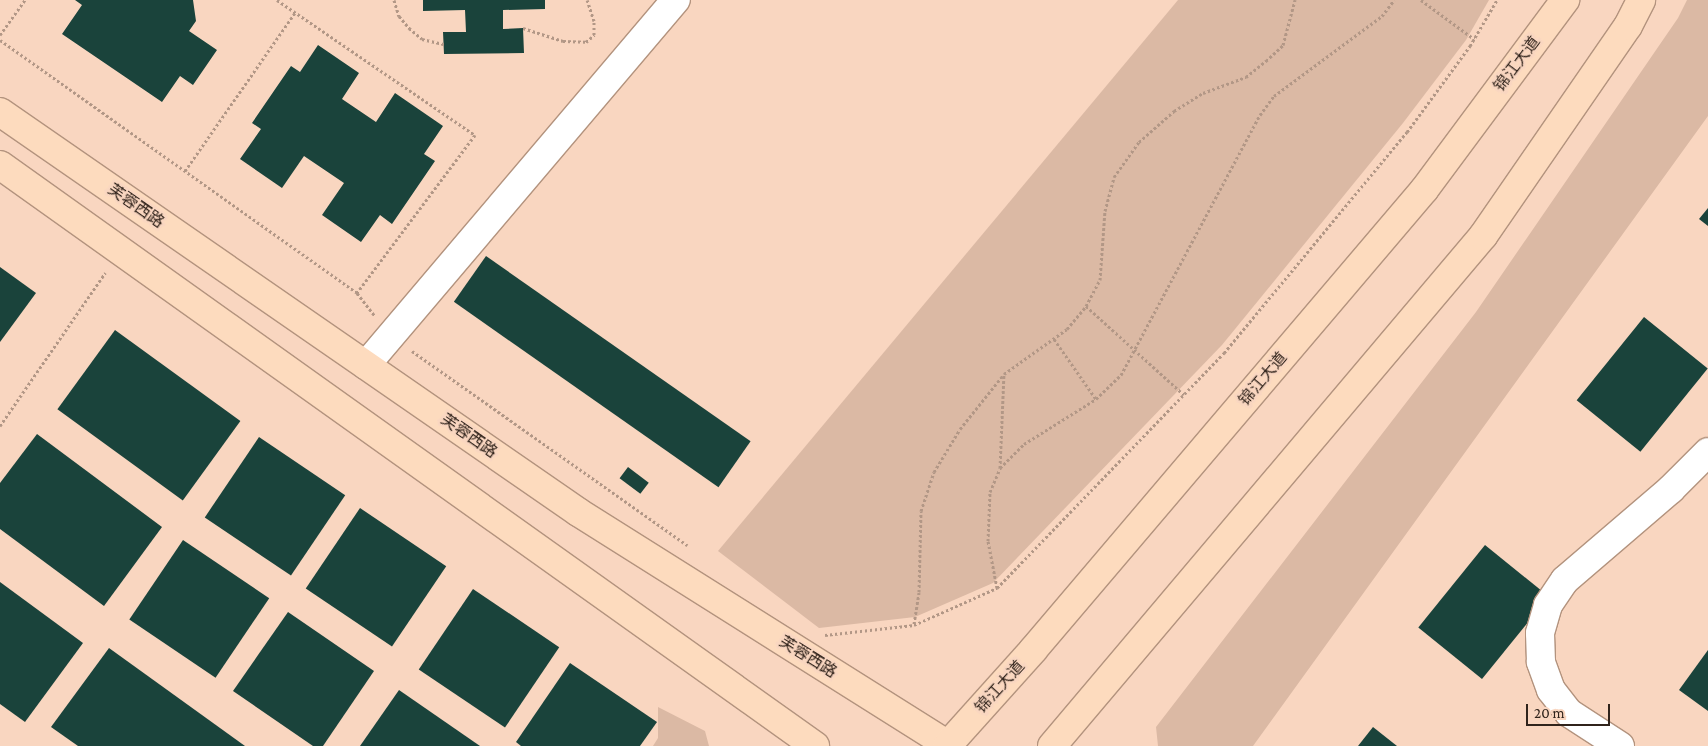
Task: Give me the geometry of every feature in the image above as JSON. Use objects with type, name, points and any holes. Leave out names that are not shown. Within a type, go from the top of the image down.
[{"type":"main road","name":"锦江大道","points":[[948,746],[1033,650],[1424,190],[1565,0]]},
{"type":"main road","points":[[1052,746],[1483,236],[1628,26],[1641,0]]},
{"type":"main road","name":"芙蓉西路","points":[[0,112],[578,512],[948,746]]},
{"type":"main road","points":[[0,165],[815,746]]},
{"type":"street","points":[[366,365],[676,0]]},
{"type":"street","points":[[1620,746],[1569,713],[1551,690],[1541,662],[1540,633],[1548,605],[1565,580],[1671,489],[1708,452]]},
{"type":"path","points":[[0,35],[25,0]]},
{"type":"path","points":[[277,0],[475,135],[357,293]]},
{"type":"path","points":[[394,0],[399,16],[422,39],[444,44]]},
{"type":"path","points":[[523,28],[562,41],[586,42],[594,35],[594,22],[587,0]]},
{"type":"path","points":[[914,625],[919,592],[921,511],[934,472],[960,429],[1004,374],[1054,339],[1086,306],[1100,280],[1104,210],[1114,177],[1139,142],[1174,111],[1203,94],[1246,77],[1283,45],[1295,0]]},
{"type":"path","points":[[1000,468],[1024,444],[1096,399],[1121,375],[1269,102],[1305,70],[1382,16],[1394,0]]},
{"type":"path","points":[[1421,0],[1474,39]]},
{"type":"path","points":[[816,636],[914,625],[997,588],[1224,353],[1394,147],[1474,39],[1497,0]]},
{"type":"path","points":[[185,172],[295,13]]},
{"type":"path","points":[[0,40],[357,293],[390,336],[696,551]]},
{"type":"path","points":[[0,426],[121,250]]},
{"type":"path","points":[[1086,306],[1184,395]]},
{"type":"path","points":[[1054,339],[1096,399]]},
{"type":"path","points":[[997,588],[988,541],[990,492],[1000,468],[1004,374]]},
{"type":"shaded area","points":[[1178,0],[1489,0],[1466,40],[1403,123],[1222,345],[993,583],[915,617],[819,628],[718,551]]},
{"type":"shaded area","points":[[1687,0],[1708,0],[1708,116],[1253,746],[1158,746],[1156,727],[1476,312],[1678,18]]},
{"type":"shaded area","points":[[658,707],[705,731],[709,746],[653,746],[658,738]]},
{"type":"building","points":[[75,0],[193,0],[196,21],[189,31],[217,50],[193,85],[180,76],[162,102],[62,34],[82,5]]},
{"type":"building","points":[[423,0],[545,0],[545,9],[503,10],[503,29],[523,28],[524,53],[444,54],[443,32],[466,32],[465,10],[423,11]]},
{"type":"building","points":[[318,45],[359,73],[342,99],[376,122],[395,93],[443,126],[424,154],[435,161],[392,224],[380,215],[361,242],[322,215],[344,183],[304,156],[282,188],[240,159],[261,129],[252,123],[291,66],[300,72]]},
{"type":"building","points":[[1708,208],[1708,226],[1699,219]]},
{"type":"building","points":[[486,256],[751,441],[718,487],[454,302]]},
{"type":"building","points":[[0,267],[36,293],[0,342]]},
{"type":"building","points":[[1644,317],[1708,369],[1640,452],[1577,400]]},
{"type":"building","points":[[115,330],[240,421],[183,500],[57,409]]},
{"type":"building","points":[[37,434],[162,527],[104,606],[0,529],[0,483]]},
{"type":"building","points":[[259,437],[345,495],[291,576],[205,517]]},
{"type":"building","points":[[628,467],[649,483],[640,494],[620,478]]},
{"type":"building","points":[[360,508],[446,566],[392,647],[306,588]]},
{"type":"building","points":[[183,540],[269,598],[216,678],[129,620]]},
{"type":"building","points":[[1485,545],[1549,597],[1482,679],[1418,627]]},
{"type":"building","points":[[0,582],[83,643],[25,722],[0,704]]},
{"type":"building","points":[[473,589],[559,647],[505,728],[419,669]]},
{"type":"building","points":[[288,612],[374,671],[323,746],[313,746],[233,691]]},
{"type":"building","points":[[109,648],[245,746],[78,746],[51,727]]},
{"type":"building","points":[[1708,650],[1708,711],[1679,690]]},
{"type":"building","points":[[570,663],[657,722],[640,746],[521,746],[516,742]]},
{"type":"building","points":[[399,690],[480,746],[360,746]]},
{"type":"building","points":[[1373,727],[1397,746],[1358,746]]}]
